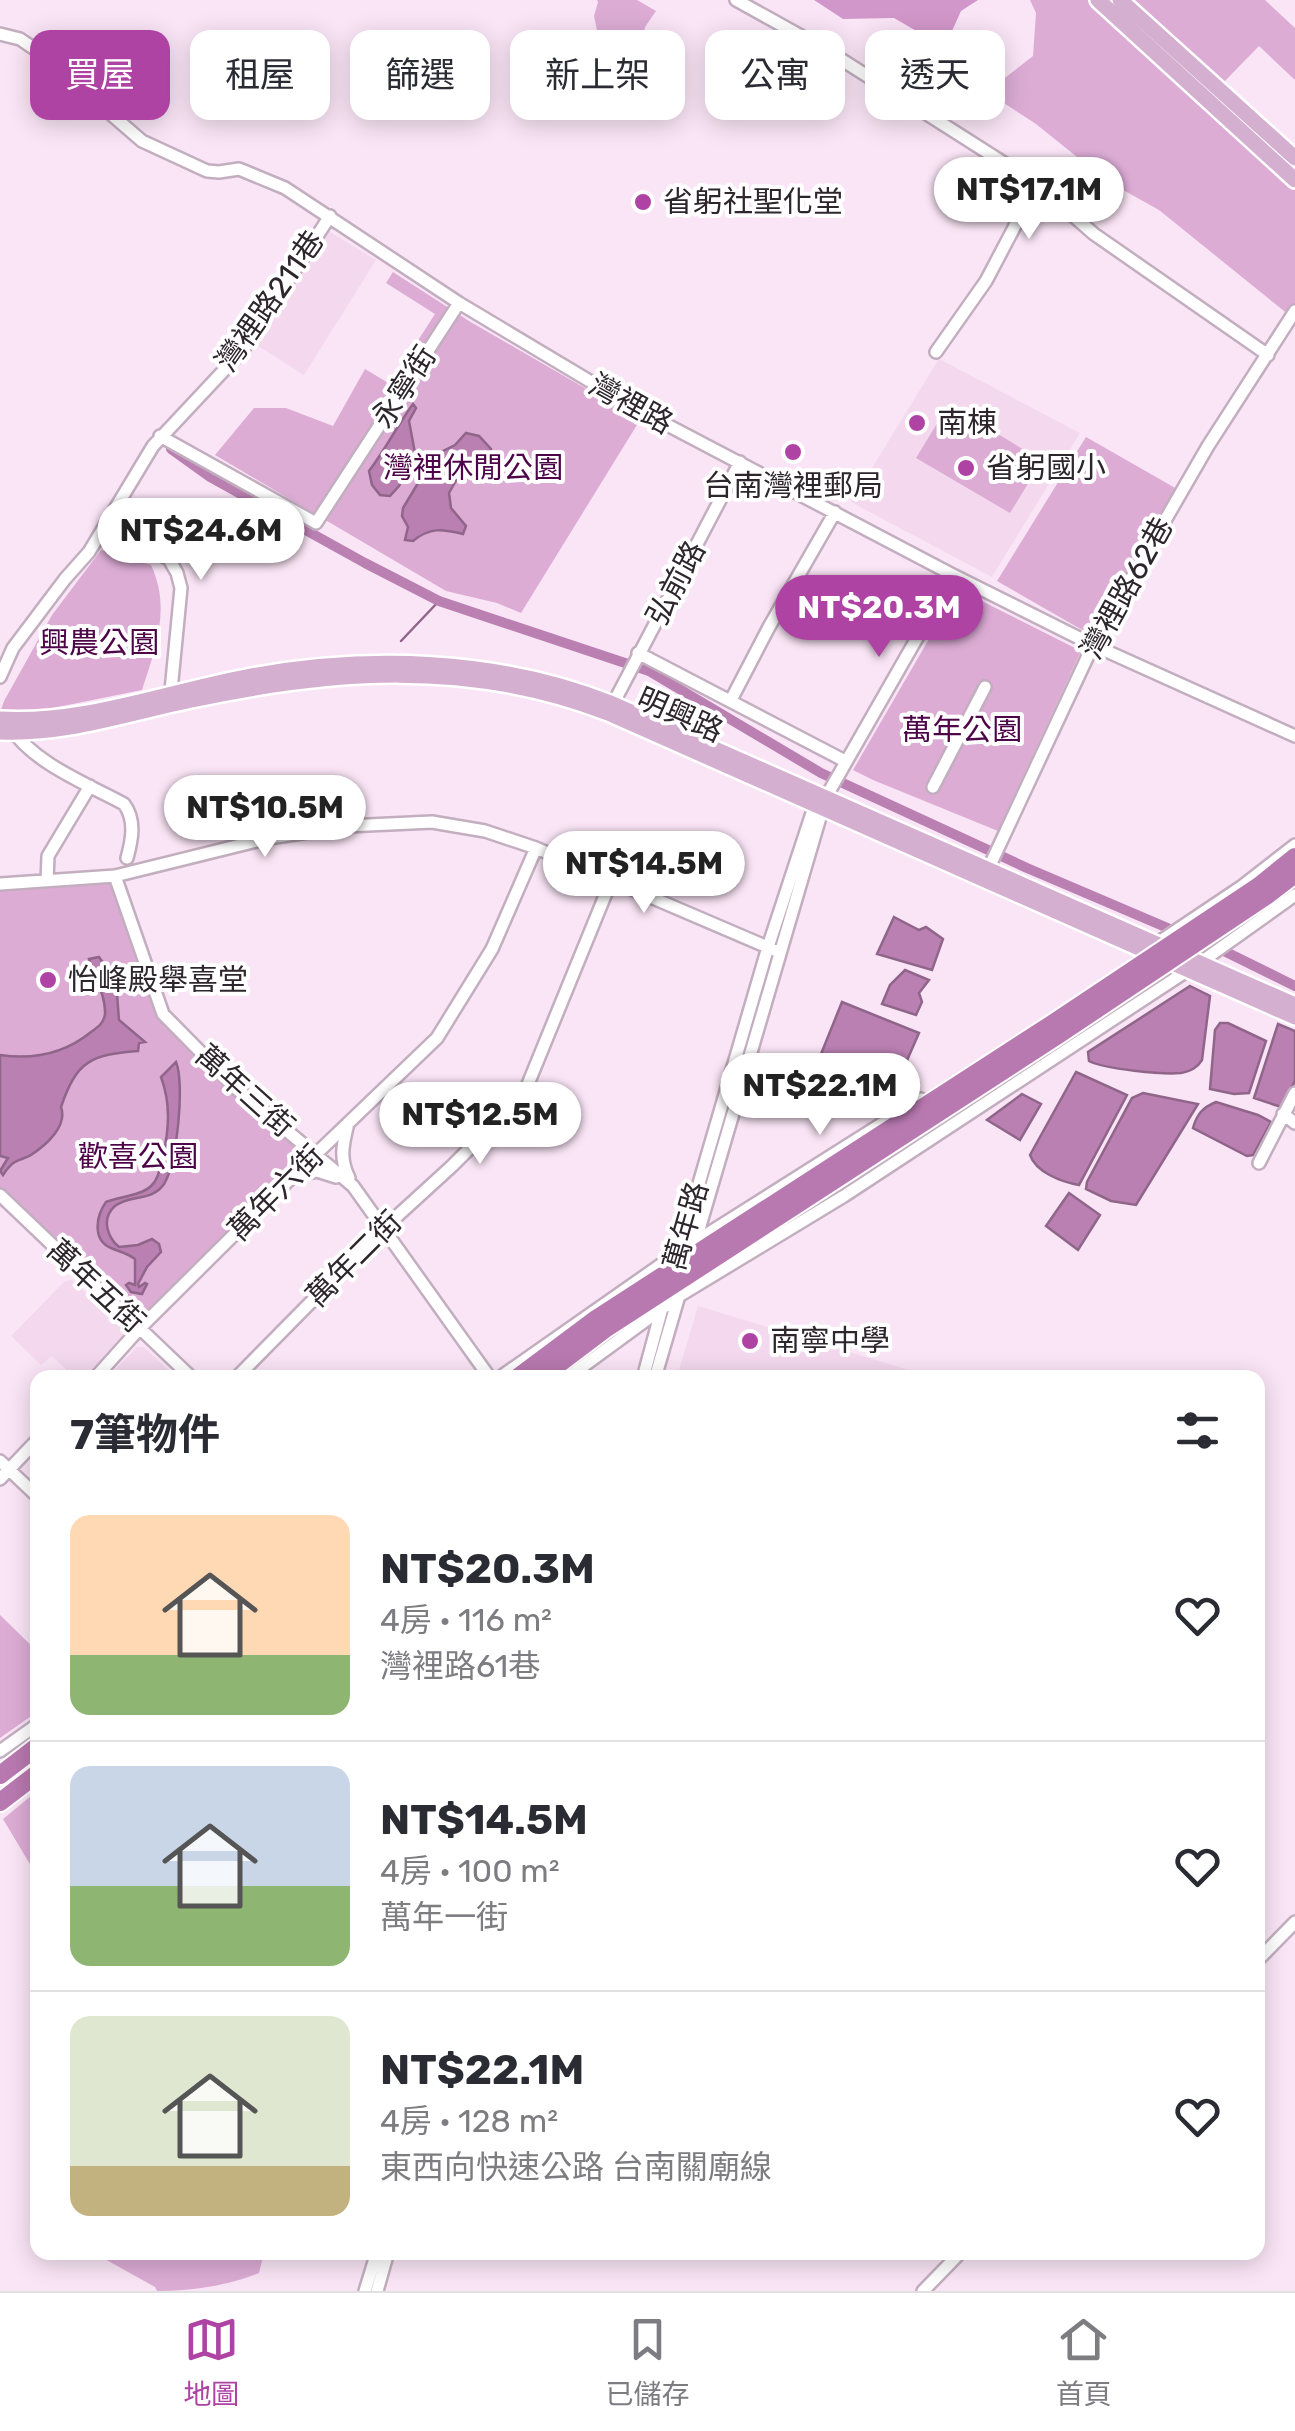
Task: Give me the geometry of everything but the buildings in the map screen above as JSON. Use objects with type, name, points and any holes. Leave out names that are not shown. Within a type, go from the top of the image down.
[{"type":"highway","points":[[527,1370],[596,1319],[1259,886],[1295,857]]},
{"type":"highway","points":[[551,1370],[605,1329],[1074,1024],[1295,874]]},
{"type":"highway","points":[[0,1763],[30,1744]]},
{"type":"highway","points":[[0,1775],[30,1751]]},
{"type":"highway","points":[[0,1792],[30,1768]]},
{"type":"highway","points":[[0,1802],[30,1779]]},
{"type":"main road","points":[[1098,0],[1295,180]]},
{"type":"main road","points":[[1120,0],[1295,158]]},
{"type":"main road","name":"明興路","points":[[5,726],[94,725],[170,699],[282,672],[425,664],[514,674],[613,704],[988,869],[1295,1017]]},
{"type":"main road","name":"明興路","points":[[170,699],[342,676],[423,674],[497,682],[594,708],[824,799]]},
{"type":"main road","name":"明興路","points":[[1194,966],[1295,1004]]},
{"type":"street","points":[[736,0],[828,51],[1036,184],[1094,234],[1268,356]]},
{"type":"street","name":"灣裡路","points":[[0,34],[39,52],[142,141],[206,170],[252,172],[285,188],[460,303],[633,407],[1093,645],[1295,736]]},
{"type":"street","points":[[936,352],[986,282],[1036,184]]},
{"type":"street","name":"灣裡路211巷","points":[[0,676],[13,648],[89,552],[160,436],[243,350],[330,216]]},
{"type":"street","name":"永寧街","points":[[160,436],[316,523],[460,303]]},
{"type":"street","name":"灣裡路62巷","points":[[988,869],[1093,645],[1208,446],[1295,311]]},
{"type":"street","name":"弘前路","points":[[613,704],[740,462]]},
{"type":"street","points":[[732,700],[835,512]]},
{"type":"street","points":[[105,525],[169,559],[177,573],[181,588],[170,699]]},
{"type":"street","name":"萬年路","points":[[644,1370],[773,950],[824,799],[953,574]]},
{"type":"street","points":[[638,653],[732,700],[844,764]]},
{"type":"street","points":[[933,787],[985,687]]},
{"type":"street","points":[[5,726],[60,770],[124,804],[131,814],[132,842],[127,858]]},
{"type":"street","points":[[47,881],[48,856],[90,786]]},
{"type":"street","points":[[0,884],[115,876],[268,838],[348,826],[444,823],[485,830],[536,848],[773,950]]},
{"type":"street","points":[[510,1370],[679,1252],[1152,947],[1295,845]]},
{"type":"street","name":"萬年六街","points":[[101,1370],[436,1038],[492,949],[536,848]]},
{"type":"street","name":"萬年三街","points":[[115,876],[163,1014],[237,1089],[353,1186],[484,1370]]},
{"type":"street","name":"萬年二街","points":[[244,1370],[383,1228],[524,1094],[612,881]]},
{"type":"street","points":[[578,1370],[679,1296],[844,1196],[1295,895]]},
{"type":"street","name":"萬年路","points":[[657,1370],[696,1242],[773,950]]},
{"type":"street","points":[[1259,1162],[1295,1093]]},
{"type":"street","points":[[1283,1114],[1295,1123]]},
{"type":"street","points":[[348,1123],[342,1159],[353,1186]]},
{"type":"street","points":[[292,1177],[317,1171],[353,1186]]},
{"type":"street","name":"萬年五街","points":[[0,1195],[184,1370]]},
{"type":"street","points":[[30,1446],[3,1470],[30,1491]]},
{"type":"street","points":[[0,1751],[30,1730]]},
{"type":"street","points":[[0,1812],[30,1788]]},
{"type":"street","points":[[1265,1953],[1295,1922]]},
{"type":"street","points":[[365,2291],[375,2260]]},
{"type":"street","points":[[376,2291],[386,2260]]},
{"type":"street","points":[[923,2291],[953,2260]]},
{"type":"shaded area","points":[[814,0],[978,0],[961,11],[952,30],[915,30],[894,18],[843,19]]},
{"type":"shaded area","points":[[327,230],[376,260],[304,375],[255,344]]},
{"type":"shaded area","name":"省躬國小","points":[[939,359],[1080,433],[992,577],[851,502]]},
{"type":"shaded area","points":[[413,404],[416,408],[409,421],[415,453],[399,486],[390,496],[380,495],[372,485],[369,471]]},
{"type":"shaded area","points":[[466,433],[479,436],[491,449],[487,457],[462,470],[449,493],[451,508],[466,526],[463,534],[437,530],[413,541],[405,540],[408,527],[402,516],[403,508],[435,455],[455,445]]},
{"type":"shaded area","points":[[894,917],[919,930],[926,927],[943,939],[932,970],[877,954]]},
{"type":"shaded area","points":[[99,957],[116,981],[119,1020],[145,1042],[139,1043],[138,1051],[97,1058],[80,1070],[67,1091],[54,1134],[31,1155],[13,1163],[3,1175],[0,1171],[8,1158],[0,1156],[0,1055],[37,1056],[59,1050],[81,1040],[100,1024],[105,1014],[104,1000],[89,959]]},
{"type":"shaded area","points":[[905,970],[929,980],[919,993],[922,1002],[916,1015],[882,1004],[890,985]]},
{"type":"shaded area","points":[[1190,986],[1210,996],[1202,1060],[1196,1067],[1181,1073],[1162,1073],[1089,1061],[1088,1052]]},
{"type":"shaded area","points":[[842,1002],[919,1033],[894,1090],[885,1098],[819,1059]]},
{"type":"shaded area","points":[[1220,1023],[1266,1041],[1249,1093],[1210,1089],[1215,1030]]},
{"type":"shaded area","points":[[1278,1024],[1295,1031],[1295,1081],[1281,1107],[1254,1098]]},
{"type":"shaded area","points":[[176,1062],[180,1105],[169,1174],[159,1190],[115,1206],[107,1222],[111,1238],[119,1247],[152,1239],[159,1244],[161,1252],[138,1284],[147,1284],[142,1294],[131,1292],[126,1285],[135,1285],[135,1259],[105,1244],[98,1234],[98,1221],[106,1202],[142,1192],[156,1180],[168,1126],[161,1077]]},
{"type":"shaded area","points":[[1076,1072],[1127,1095],[1079,1185],[1050,1175],[1030,1155]]},
{"type":"shaded area","points":[[1143,1093],[1198,1104],[1136,1205],[1111,1201],[1086,1189],[1087,1182],[1132,1098]]},
{"type":"shaded area","points":[[1022,1094],[1041,1104],[1020,1140],[987,1120]]},
{"type":"shaded area","points":[[1216,1102],[1271,1122],[1253,1155],[1247,1156],[1193,1128],[1201,1112]]},
{"type":"shaded area","points":[[1069,1193],[1100,1215],[1078,1250],[1046,1226]]},
{"type":"shaded area","points":[[72,1280],[123,1328],[123,1339],[93,1370],[67,1370],[52,1356],[41,1365],[11,1336],[64,1282]]},
{"type":"shaded area","name":"南寧中學","points":[[698,1306],[909,1370],[679,1370]]},
{"type":"shaded area","points":[[137,1347],[144,1347],[169,1370],[115,1370]]},
{"type":"green space","points":[[637,0],[656,11],[644,30],[597,30],[594,16],[598,2]]},
{"type":"green space","points":[[1030,0],[1088,0],[1295,186],[1295,305],[1289,315],[1159,210],[1107,181],[1005,104],[1005,78],[1033,56],[1036,13]]},
{"type":"green space","points":[[1134,0],[1265,0],[1295,28],[1295,80],[1259,46],[1224,82]]},
{"type":"green space","name":"灣裡休閒公園","points":[[393,272],[640,420],[521,613],[446,591],[215,455],[254,408],[286,408],[333,426],[365,369],[390,384],[435,314],[386,283]]},
{"type":"green space","points":[[949,404],[1042,461],[1010,513],[916,458]]},
{"type":"green space","points":[[1086,437],[1177,489],[1091,635],[997,581]]},
{"type":"green space","name":"興農公園","points":[[101,550],[151,565],[157,581],[159,628],[142,690],[48,709],[0,713],[52,615]]},
{"type":"green space","name":"萬年公園","points":[[958,589],[1081,651],[998,831],[853,770]]},
{"type":"green space","name":"歡喜公園","points":[[115,876],[163,1014],[315,1154],[140,1328],[0,1195],[0,884]]},
{"type":"green space","points":[[0,1615],[30,1644],[30,1717],[0,1738]]},
{"type":"green space","points":[[30,1797],[30,1864],[3,1819]]},
{"type":"green space","points":[[107,2260],[262,2260],[259,2273],[246,2278],[183,2290],[157,2291]]},
{"type":"waterway","points":[[171,449],[210,477],[439,601],[649,671],[821,773],[1170,929]]},
{"type":"waterway","points":[[401,641],[439,601]]},
{"type":"waterway","points":[[1224,951],[1295,986]]},
{"type":"place","name":"省躬社聖化堂","points":[[643,202]]},
{"type":"place","name":"南棟","points":[[917,423]]},
{"type":"place","name":"台南灣裡郵局","points":[[793,452]]},
{"type":"place","name":"省躬國小","points":[[966,468]]},
{"type":"place","name":"怡峰殿舉喜堂","points":[[48,980]]},
{"type":"place","name":"南寧中學","points":[[750,1341]]}]
